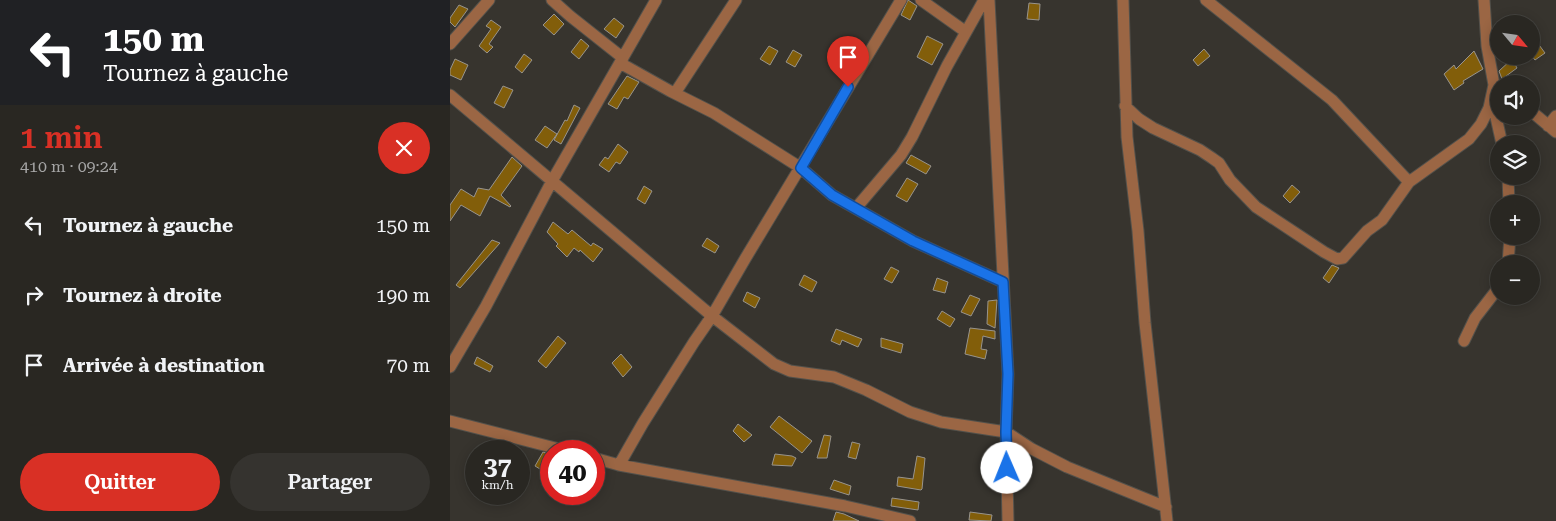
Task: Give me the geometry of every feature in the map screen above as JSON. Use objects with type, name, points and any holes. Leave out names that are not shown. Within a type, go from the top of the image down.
[{"type":"street","points":[[450,44],[488,0]]},
{"type":"street","points":[[552,0],[621,61],[675,93],[714,113],[801,168],[832,195],[913,241],[1003,282]]},
{"type":"street","points":[[450,367],[486,306],[552,181],[656,0]]},
{"type":"street","points":[[675,93],[736,0]]},
{"type":"street","points":[[619,465],[689,350],[712,316],[744,259],[801,168],[901,0]]},
{"type":"street","points":[[921,0],[966,32]]},
{"type":"street","points":[[856,208],[901,156],[946,66],[984,0]]},
{"type":"street","points":[[989,0],[1008,374],[1006,432],[1008,521]]},
{"type":"street","points":[[1123,0],[1127,137],[1167,521]]},
{"type":"street","points":[[1206,0],[1332,100],[1409,182]]},
{"type":"street","points":[[1484,0],[1486,46],[1492,75]]},
{"type":"street","points":[[450,95],[712,316],[774,364],[790,371],[834,377],[866,390],[910,412],[940,422],[1006,432],[1032,449],[1067,467],[1166,507]]},
{"type":"street","points":[[1125,106],[1139,119],[1153,128],[1200,150],[1212,158],[1256,207],[1337,259],[1343,258],[1349,253],[1367,231],[1382,220],[1409,182],[1469,139],[1481,124],[1490,102]]},
{"type":"street","points":[[1540,119],[1552,129],[1556,116]]},
{"type":"street","points":[[1464,341],[1476,318],[1490,299]]},
{"type":"street","points":[[450,421],[540,444]]},
{"type":"street","points":[[605,461],[845,506],[880,518],[910,521]]},
{"type":"building","points":[[908,0],[917,6],[910,20],[901,15]]},
{"type":"building","points":[[1029,3],[1040,4],[1039,20],[1027,19]]},
{"type":"building","points":[[459,5],[468,9],[455,27],[450,22],[450,18]]},
{"type":"building","points":[[554,14],[564,24],[554,35],[543,25]]},
{"type":"building","points":[[614,18],[624,26],[616,38],[604,29]]},
{"type":"building","points":[[491,20],[501,27],[489,44],[493,47],[487,53],[479,46],[491,29],[486,26]]},
{"type":"building","points":[[927,36],[943,44],[932,65],[917,57]]},
{"type":"building","points":[[581,39],[589,46],[579,59],[571,52]]},
{"type":"building","points":[[769,46],[778,51],[770,65],[760,59]]},
{"type":"building","points":[[1540,46],[1545,53],[1540,56]]},
{"type":"building","points":[[1204,49],[1210,56],[1198,66],[1193,60]]},
{"type":"building","points":[[793,50],[802,55],[795,67],[786,62]]},
{"type":"building","points":[[1474,51],[1483,69],[1463,81],[1464,83],[1454,90],[1444,74],[1454,65],[1456,69]]},
{"type":"building","points":[[524,54],[532,60],[522,73],[515,67]]},
{"type":"building","points":[[455,59],[468,65],[461,80],[450,75]]},
{"type":"building","points":[[1506,65],[1515,65],[1517,68],[1507,75],[1500,75],[1499,71]]},
{"type":"building","points":[[627,76],[639,82],[628,99],[624,97],[617,109],[608,104]]},
{"type":"building","points":[[503,86],[513,90],[504,108],[494,103]]},
{"type":"building","points":[[574,105],[580,108],[561,144],[554,140],[565,120],[567,121]]},
{"type":"building","points":[[545,126],[557,134],[547,148],[535,140]]},
{"type":"building","points":[[618,144],[628,152],[620,164],[616,162],[609,172],[599,165],[605,157],[608,159]]},
{"type":"building","points":[[911,155],[931,166],[926,174],[906,163]]},
{"type":"building","points":[[512,157],[522,166],[501,195],[511,206],[490,196],[480,216],[461,205],[450,221],[450,205],[461,189],[474,197],[478,188],[489,190]]},
{"type":"building","points":[[907,178],[918,184],[907,202],[896,196]]},
{"type":"building","points":[[1292,185],[1300,192],[1290,203],[1283,196]]},
{"type":"building","points":[[644,186],[652,191],[645,204],[637,199]]},
{"type":"building","points":[[553,222],[568,234],[572,230],[591,246],[593,243],[603,249],[593,262],[580,250],[579,252],[574,248],[567,257],[556,246],[558,244],[547,232]]},
{"type":"building","points":[[707,238],[719,246],[715,253],[702,246]]},
{"type":"building","points":[[492,240],[500,243],[460,288],[456,285]]},
{"type":"building","points":[[1332,265],[1339,268],[1329,283],[1323,278]]},
{"type":"building","points":[[891,267],[899,271],[892,283],[884,279]]},
{"type":"building","points":[[804,275],[817,282],[812,292],[799,285]]},
{"type":"building","points":[[937,278],[948,282],[945,293],[933,290]]},
{"type":"building","points":[[747,292],[760,298],[755,308],[743,301]]},
{"type":"building","points":[[970,295],[980,299],[971,316],[961,312]]},
{"type":"building","points":[[997,300],[995,328],[987,324],[988,301]]},
{"type":"building","points":[[942,311],[955,319],[950,327],[937,319]]},
{"type":"building","points":[[970,328],[995,331],[995,339],[983,336],[981,349],[987,350],[985,359],[965,354]]},
{"type":"building","points":[[836,329],[862,339],[858,347],[842,340],[840,345],[831,341]]},
{"type":"building","points":[[558,336],[566,343],[546,368],[538,361]]},
{"type":"building","points":[[881,338],[903,344],[901,353],[881,347]]},
{"type":"building","points":[[621,354],[632,367],[623,377],[612,363]]},
{"type":"building","points":[[477,357],[493,366],[490,372],[474,364]]},
{"type":"building","points":[[779,416],[812,441],[802,453],[770,427]]},
{"type":"building","points":[[738,424],[752,435],[744,442],[733,431]]},
{"type":"building","points":[[824,435],[831,436],[827,458],[817,458]]},
{"type":"building","points":[[852,442],[860,444],[856,459],[848,457]]},
{"type":"building","points":[[775,454],[796,458],[792,466],[772,465]]},
{"type":"building","points":[[917,456],[925,458],[922,489],[897,486],[898,477],[913,479]]},
{"type":"building","points":[[540,457],[540,469],[535,466]]},
{"type":"building","points":[[834,480],[851,486],[849,495],[830,489]]},
{"type":"building","points":[[892,498],[919,502],[918,510],[891,506]]},
{"type":"building","points":[[836,512],[844,514],[859,521],[833,521]]},
{"type":"building","points":[[970,512],[992,515],[991,521],[969,520]]},
{"type":"route","points":[[848,87],[801,168],[832,195],[913,241],[1003,282],[1008,374],[1007,468]]}]
